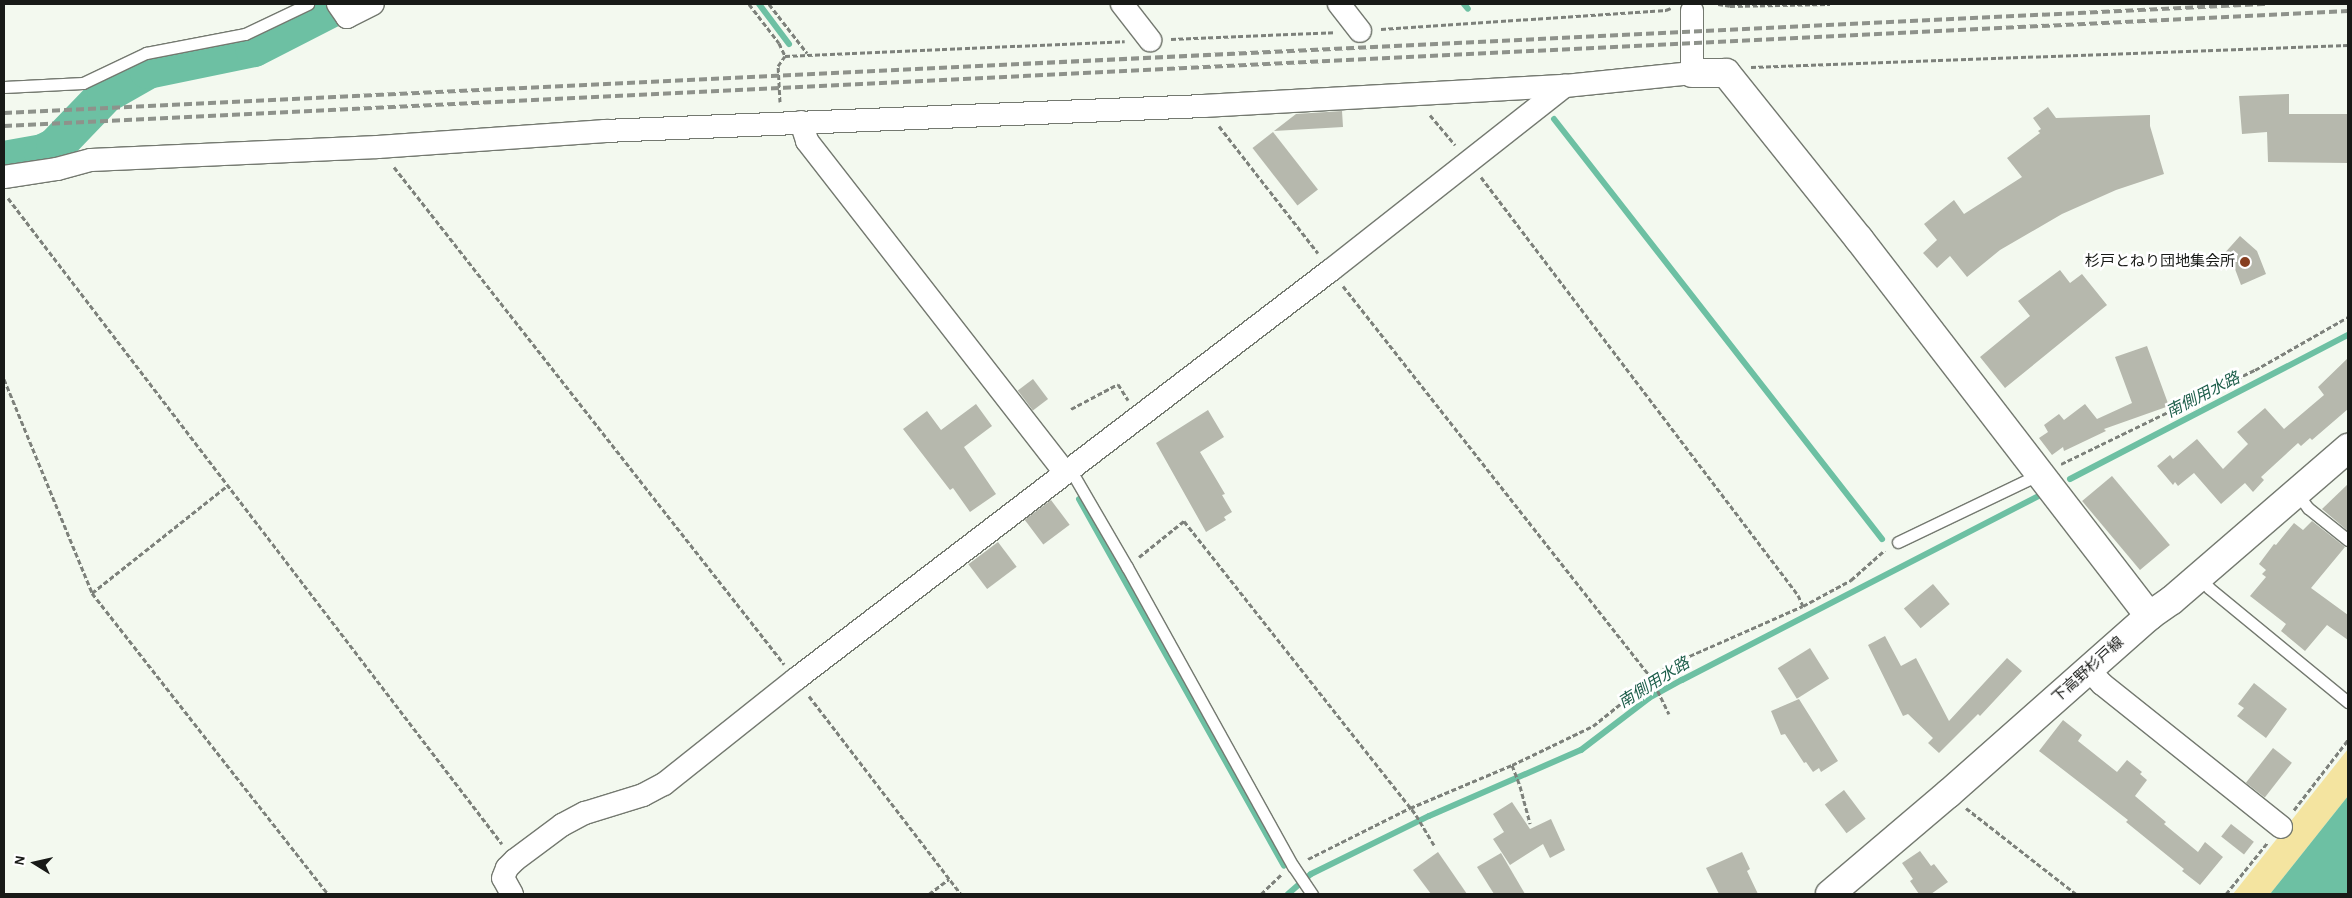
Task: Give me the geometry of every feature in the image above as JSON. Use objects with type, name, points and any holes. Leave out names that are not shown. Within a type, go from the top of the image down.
[{"type":"street","points":[[338,4],[347,17],[373,4]]},
{"type":"street","points":[[1122,4],[1150,40]]},
{"type":"street","points":[[1339,4],[1360,31]]},
{"type":"street","points":[[1689,6],[1692,73]]},
{"type":"street","points":[[6,187],[57,169],[91,160],[378,147],[605,131],[1204,106],[1566,86],[1692,73],[1726,74],[1865,247],[2149,616]]},
{"type":"street","points":[[512,894],[503,878],[507,868],[515,860],[562,824],[585,814],[643,795],[664,784],[796,679],[1330,270],[1566,86]]},
{"type":"street","points":[[791,122],[1067,471]]},
{"type":"street","name":"下高野杉戸線","points":[[1830,894],[1948,794],[2149,616],[2199,576],[2348,448]]},
{"type":"street","points":[[2089,670],[2102,684],[2281,827]]},
{"type":"lane","points":[[4,87],[83,83],[146,54],[245,34],[308,4]]},
{"type":"lane","points":[[1067,471],[1127,567],[1310,892]]},
{"type":"lane","points":[[1898,542],[2040,474]]},
{"type":"lane","points":[[2297,493],[2308,508],[2348,540]]},
{"type":"lane","points":[[2199,576],[2209,588],[2348,702]]},
{"type":"path","points":[[749,4],[779,43],[785,56]]},
{"type":"path","points":[[769,4],[808,54]]},
{"type":"path","points":[[1718,4],[1730,6],[1830,4]]},
{"type":"path","points":[[785,56],[1360,31],[1656,11],[1689,6]]},
{"type":"path","points":[[1745,68],[2348,46]]},
{"type":"path","points":[[785,56],[778,66],[791,122]]},
{"type":"path","points":[[1413,94],[1469,161],[1798,595],[1803,606]]},
{"type":"path","points":[[1204,106],[1330,270],[1656,683],[1669,714]]},
{"type":"path","points":[[378,147],[796,679],[961,894]]},
{"type":"path","points":[[6,187],[227,486],[515,860]]},
{"type":"path","points":[[2040,474],[2255,370],[2348,317]]},
{"type":"path","points":[[4,379],[92,592],[328,894]]},
{"type":"path","points":[[1071,409],[1118,384],[1139,416]]},
{"type":"path","points":[[92,592],[227,486]]},
{"type":"path","points":[[1127,567],[1184,521],[1416,815],[1434,844]]},
{"type":"path","points":[[1261,894],[1296,869],[1410,808],[1512,765],[1593,726],[1651,677],[1685,657],[1803,606],[1852,580],[1888,548],[1898,542]]},
{"type":"path","points":[[1512,765],[1520,786],[1530,824]]},
{"type":"path","points":[[1948,794],[2076,894]]},
{"type":"path","points":[[930,894],[949,879]]},
{"type":"shaded area","points":[[2348,749],[2348,796],[2270,894],[2233,894]]},
{"type":"shaded area","points":[[2348,796],[2348,894],[2270,894]]},
{"type":"building","points":[[2289,94],[2289,114],[2348,114],[2348,163],[2268,162],[2267,132],[2242,134],[2239,96]]},
{"type":"building","points":[[2048,107],[2056,118],[2150,115],[2150,126],[2164,174],[2116,190],[2062,214],[2000,250],[1967,277],[1950,256],[1937,268],[1923,253],[1937,240],[1924,224],[1954,200],[1964,214],[2022,177],[2007,158],[2040,133],[2038,131],[2041,129],[2033,118]]},
{"type":"building","points":[[1342,111],[1343,127],[1274,131],[1296,114]]},
{"type":"building","points":[[1273,132],[1318,190],[1297,206],[1253,148]]},
{"type":"building","name":"杉戸とねり団地集会所","points":[[2240,236],[2257,251],[2266,274],[2241,285],[2235,269],[2222,256]]},
{"type":"building","points":[[2060,270],[2070,283],[2082,274],[2107,305],[2005,388],[1980,357],[2030,316],[2018,301]]},
{"type":"building","points":[[2147,346],[2169,406],[2104,429],[2106,431],[2064,451],[2063,447],[2052,455],[2039,438],[2048,432],[2044,425],[2059,414],[2064,420],[2085,404],[2097,419],[2132,403],[2115,357]]},
{"type":"building","points":[[2348,358],[2348,409],[2312,440],[2310,438],[2301,446],[2298,443],[2261,477],[2264,480],[2253,492],[2245,483],[2221,504],[2194,473],[2178,486],[2175,482],[2173,485],[2157,466],[2170,455],[2173,459],[2197,439],[2223,469],[2248,444],[2237,432],[2265,408],[2284,429],[2324,395],[2318,387]]},
{"type":"building","points":[[1033,379],[1048,399],[1033,410],[1018,390]]},
{"type":"building","points":[[976,404],[992,426],[964,447],[996,494],[970,512],[953,488],[950,490],[903,429],[927,411],[941,430]]},
{"type":"building","points":[[1208,410],[1224,437],[1200,452],[1225,494],[1222,495],[1232,512],[1224,517],[1226,520],[1206,532],[1156,443]]},
{"type":"building","points":[[2112,476],[2170,545],[2140,570],[2082,501]]},
{"type":"building","points":[[2348,484],[2348,531],[2322,509]]},
{"type":"building","points":[[1051,500],[1070,525],[1043,545],[1025,520]]},
{"type":"building","points":[[2312,521],[2345,547],[2311,588],[2348,615],[2348,640],[2327,625],[2305,651],[2281,631],[2286,624],[2250,596],[2266,577],[2262,574],[2266,570],[2259,564],[2274,544],[2276,545],[2294,523],[2303,530]]},
{"type":"building","points":[[998,542],[1017,567],[987,589],[968,564]]},
{"type":"building","points":[[1933,584],[1950,604],[1921,628],[1904,608]]},
{"type":"building","points":[[1885,636],[1901,666],[1916,658],[1949,721],[2007,658],[2022,671],[1980,716],[1978,714],[1939,753],[1928,743],[1933,738],[1908,714],[1903,716],[1868,645]]},
{"type":"building","points":[[1810,648],[1829,679],[1797,699],[1778,668]]},
{"type":"building","points":[[2254,683],[2287,709],[2266,738],[2237,716],[2244,708],[2238,704]]},
{"type":"building","points":[[1799,699],[1838,761],[1821,772],[1819,768],[1813,772],[1806,762],[1804,763],[1785,734],[1781,735],[1771,711]]},
{"type":"building","points":[[2063,720],[2082,735],[2078,741],[2117,772],[2127,760],[2142,772],[2140,774],[2147,780],[2135,796],[2166,822],[2164,824],[2198,852],[2205,842],[2223,857],[2200,885],[2182,871],[2184,869],[2126,822],[2128,820],[2039,751]]},
{"type":"building","points":[[2273,748],[2292,763],[2265,797],[2246,783]]},
{"type":"building","points":[[1844,790],[1866,819],[1846,833],[1825,804]]},
{"type":"building","points":[[1512,802],[1530,829],[1551,819],[1565,850],[1550,858],[1543,844],[1510,865],[1493,839],[1504,832],[1493,814]]},
{"type":"building","points":[[2231,824],[2254,842],[2244,854],[2221,837]]},
{"type":"building","points":[[1920,851],[1931,866],[1934,864],[1948,882],[1931,894],[1919,894],[1910,881],[1913,879],[1902,863]]},
{"type":"building","points":[[1438,852],[1467,894],[1431,894],[1413,870]]},
{"type":"building","points":[[1742,852],[1750,869],[1747,871],[1758,894],[1719,894],[1706,868]]},
{"type":"building","points":[[1501,853],[1525,894],[1494,894],[1477,867]]},
{"type":"waterway","points":[[4,160],[43,153],[55,147],[106,94],[148,70],[254,48],[340,4]]},
{"type":"waterway","points":[[759,4],[789,44]]},
{"type":"waterway","points":[[1464,4],[1468,9]]},
{"type":"waterway","points":[[1554,119],[1882,539]]},
{"type":"waterway","name":"南側用水路","points":[[2070,479],[2348,335]]},
{"type":"waterway","name":"南側用水路","points":[[1288,894],[1311,874],[1429,816],[1581,750],[1649,698],[2038,496]]},
{"type":"waterway","points":[[1079,499],[1284,866]]},
{"type":"railway","points":[[4,113],[2268,4]]},
{"type":"railway","points":[[4,126],[2348,11]]},
{"type":"place","name":"杉戸とねり団地集会所","points":[[2245,262]]}]
